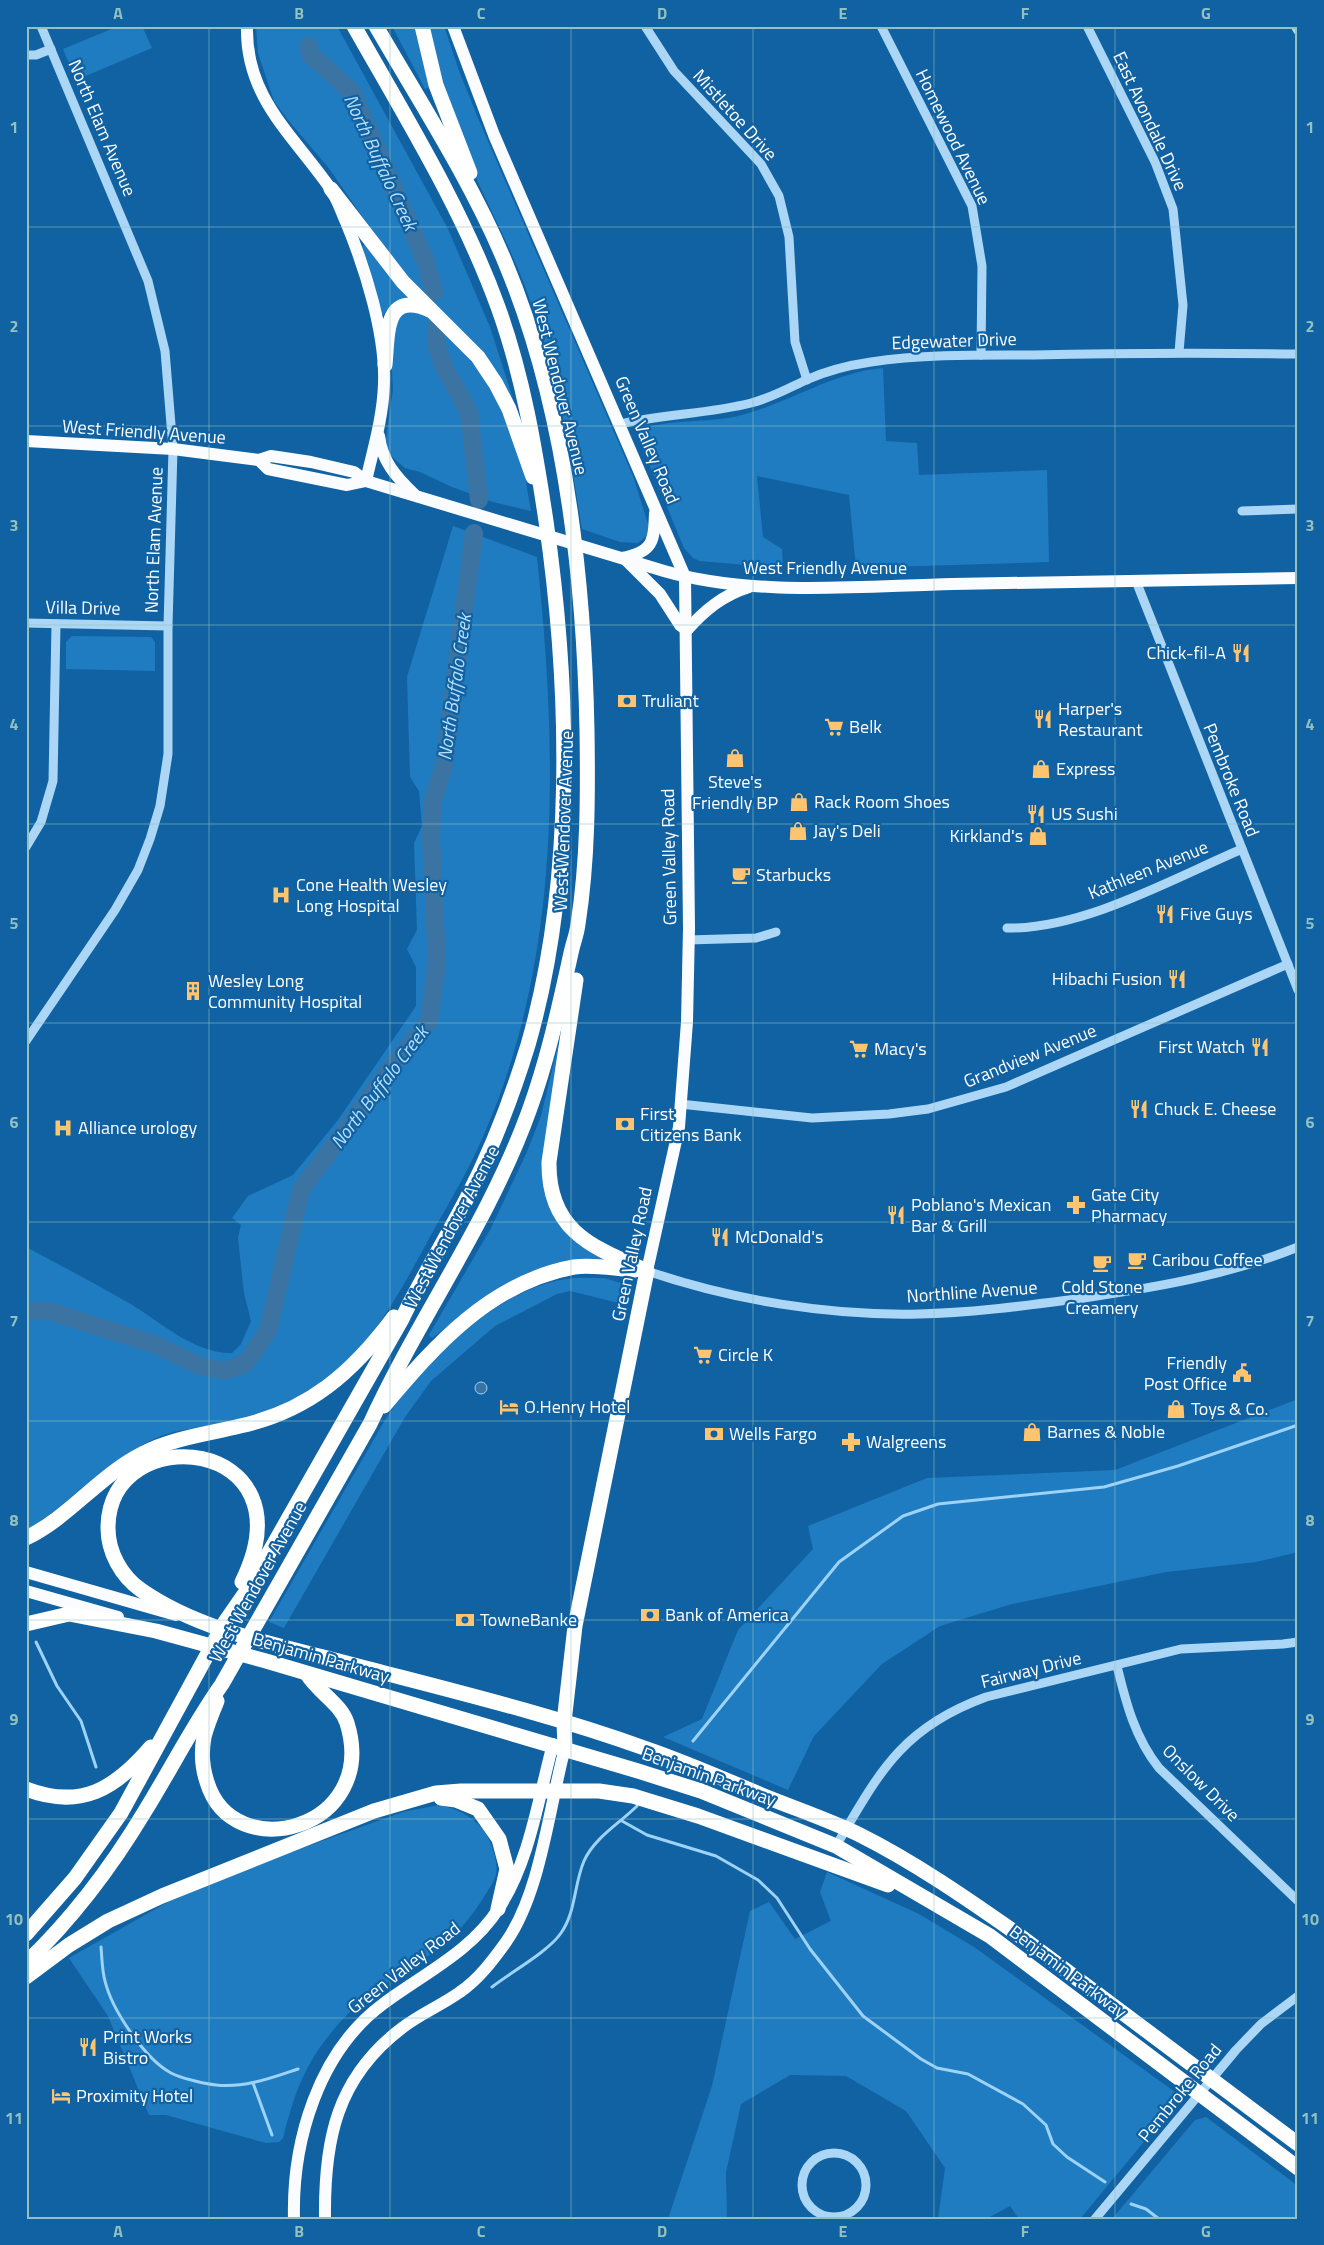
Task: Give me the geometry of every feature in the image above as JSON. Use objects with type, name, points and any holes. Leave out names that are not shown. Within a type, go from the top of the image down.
[{"type":"highway","name":"West Wendover Avenue","points":[[26,1934],[74,1878],[106,1835],[146,1771],[165,1730],[225,1622],[250,1586],[402,1319],[418,1284],[467,1198],[504,1113],[528,1045],[549,952],[561,849],[563,790],[560,659],[552,560],[538,462],[523,390],[495,300],[458,213],[354,26]]},
{"type":"highway","name":"West Wendover Avenue","points":[[26,1963],[76,1908],[104,1873],[145,1811],[200,1714],[222,1684],[370,1424],[388,1384],[490,1202],[512,1154],[545,1066],[578,927],[585,854],[588,768],[584,637],[572,528],[556,434],[536,352],[512,280],[489,224],[376,26]]},
{"type":"highway","points":[[422,26],[436,85],[489,224]]},
{"type":"highway","points":[[331,189],[403,282],[473,351],[496,384],[522,442],[545,515]]},
{"type":"highway","points":[[385,365],[388,329],[393,312],[413,304],[431,311]]},
{"type":"highway","points":[[578,927],[580,943],[577,972],[549,1162],[549,1182],[566,1222],[579,1237],[600,1251],[647,1271]]},
{"type":"highway","points":[[370,1424],[426,1355],[467,1317],[494,1299],[550,1273],[576,1267],[647,1271]]},
{"type":"highway","name":"Green Valley Road","points":[[559,1746],[564,1722],[575,1626],[647,1271]]},
{"type":"highway","points":[[26,1538],[46,1527],[108,1475],[144,1452],[181,1439],[269,1419],[314,1397],[355,1364],[371,1347],[418,1284]]},
{"type":"highway","points":[[197,1621],[140,1590],[130,1581],[116,1561],[108,1536],[111,1508],[124,1484],[141,1469],[168,1457],[196,1456],[209,1459],[225,1467],[245,1486],[256,1507],[258,1520],[255,1551],[225,1622]]},
{"type":"highway","points":[[26,1624],[69,1614],[156,1631]]},
{"type":"highway","name":"Benjamin Parkway","points":[[197,1621],[564,1722],[646,1748],[846,1829],[930,1876],[1016,1933],[1298,2144]]},
{"type":"highway","name":"Benjamin Parkway","points":[[156,1631],[559,1746],[701,1791],[836,1846],[990,1936],[1298,2168]]},
{"type":"highway","points":[[222,1684],[204,1738],[202,1759],[210,1793],[224,1810],[239,1821],[263,1829],[277,1829],[311,1820],[326,1811],[337,1801],[346,1783],[350,1766],[353,1746],[347,1721],[339,1707],[315,1687],[307,1674]]},
{"type":"highway","points":[[26,1788],[62,1798],[89,1795],[113,1784],[134,1766],[165,1730]]},
{"type":"highway","points":[[26,1977],[69,1945],[108,1921],[162,1896],[339,1824],[436,1793],[461,1791],[599,1791],[633,1796],[698,1816],[931,1901]]},
{"type":"highway","points":[[405,1802],[438,1798],[456,1800],[478,1809],[485,1816],[499,1839],[506,1869],[498,1909]]},
{"type":"main road","points":[[247,26],[252,68],[266,102],[277,120],[331,189],[365,270],[385,365],[384,397],[366,481]]},
{"type":"main road","name":"Green Valley Road","points":[[453,26],[494,135],[685,577],[687,630],[687,1022],[675,1144],[647,1271]]},
{"type":"main road","points":[[378,430],[380,445],[387,463],[400,481],[416,496]]},
{"type":"main road","name":"West Friendly Avenue","points":[[26,441],[173,449],[259,460],[272,456],[311,462],[354,472],[366,481],[685,577],[738,585],[874,587],[1298,578]]},
{"type":"main road","points":[[655,506],[654,538],[651,544],[642,553],[624,559],[661,595],[680,625],[687,630],[700,615],[719,600],[755,586]]},
{"type":"main road","name":"Benjamin Parkway","points":[[26,1572],[197,1621]]},
{"type":"main road","name":"Benjamin Parkway","points":[[26,1591],[137,1623],[156,1631]]},
{"type":"main road","name":"Green Valley Road","points":[[294,2219],[293,2187],[306,2121],[325,2076],[344,2043],[382,2004],[443,1964],[466,1946],[498,1909],[517,1874],[538,1802],[551,1776],[559,1746]]},
{"type":"main road","name":"Green Valley Road","points":[[325,2219],[327,2154],[336,2117],[347,2092],[360,2071],[381,2047],[402,2028],[462,1991],[480,1975],[508,1940],[525,1909],[552,1804],[551,1776]]},
{"type":"street","name":"North Elam Avenue","points":[[26,1041],[116,910],[138,870],[160,806],[168,754],[168,626],[173,449],[165,351],[148,281],[41,26]]},
{"type":"street","name":"Mistletoe Drive","points":[[645,26],[674,71],[761,164],[779,196],[790,237],[795,342],[807,380]]},
{"type":"street","name":"Homewood Avenue","points":[[882,26],[972,206],[982,266],[981,355]]},
{"type":"street","name":"East Avondale Drive","points":[[1087,26],[1155,162],[1173,209],[1183,305],[1178,352]]},
{"type":"street","points":[[1295,26],[1298,31]]},
{"type":"street","points":[[26,55],[51,49]]},
{"type":"street","name":"Edgewater Drive","points":[[620,424],[642,419],[722,410],[745,405],[780,394],[807,380],[850,365],[873,361],[981,355],[1178,352],[1298,354]]},
{"type":"street","points":[[1242,511],[1298,509]]},
{"type":"street","name":"Pembroke Road","points":[[1136,581],[1298,990]]},
{"type":"street","name":"Villa Drive","points":[[26,623],[168,626]]},
{"type":"street","points":[[26,847],[41,822],[53,781],[56,624]]},
{"type":"street","name":"Kathleen Avenue","points":[[1007,928],[1042,925],[1124,901],[1242,849]]},
{"type":"street","points":[[688,940],[756,938],[776,932]]},
{"type":"street","name":"Grandview Avenue","points":[[680,1104],[812,1118],[889,1114],[928,1109],[1006,1087],[1288,964]]},
{"type":"street","name":"Northline Avenue","points":[[647,1271],[681,1282],[809,1309],[919,1314],[1013,1307],[1159,1287],[1252,1264],[1298,1247]]},
{"type":"street","name":"Fairway Drive","points":[[836,1846],[885,1765],[902,1746],[923,1728],[956,1707],[986,1697],[1182,1649],[1298,1642]]},
{"type":"street","name":"Onslow Drive","points":[[1116,1666],[1138,1737],[1150,1757],[1298,1901]]},
{"type":"street","name":"Pembroke Road","points":[[1095,2219],[1198,2094],[1251,2034],[1298,1996]]},
{"type":"street","points":[[838,2153],[849,2156],[858,2163],[864,2172],[866,2189],[860,2204],[852,2212],[830,2218],[820,2214],[806,2201],[802,2182],[807,2168],[818,2157],[838,2153]]},
{"type":"shaded area","points":[[119,26],[142,26],[152,48],[76,80],[63,49]]},
{"type":"shaded area","points":[[256,26],[337,26],[448,229],[490,327],[518,414],[471,340],[414,285],[364,219],[328,167],[274,101],[258,53]]},
{"type":"shaded area","points":[[392,26],[414,26],[429,87],[425,89]]},
{"type":"shaded area","points":[[428,26],[444,26],[459,71],[478,118],[633,476],[649,527],[648,535],[638,543],[620,542],[582,529],[562,413],[549,357],[516,264],[467,157],[455,125]]},
{"type":"shaded area","points":[[365,245],[409,298],[393,304],[383,315],[380,313],[373,279],[362,246]]},
{"type":"shaded area","points":[[409,312],[426,315],[451,338],[477,368],[498,402],[513,434],[524,471],[531,511],[493,502],[452,487],[420,472],[405,468],[390,455],[386,439],[393,390],[390,332],[403,314]]},
{"type":"shaded area","points":[[883,368],[886,441],[917,443],[919,475],[1047,470],[1049,562],[856,568],[849,495],[757,476],[763,537],[782,549],[783,568],[700,561],[693,558],[684,548],[637,435],[639,430],[661,424],[738,416],[756,411],[845,376]]},
{"type":"shaded area","points":[[453,526],[537,557],[544,629],[548,702],[550,776],[548,849],[541,921],[529,993],[510,1063],[485,1132],[460,1184],[385,1315],[341,1368],[312,1390],[274,1409],[234,1421],[172,1433],[138,1447],[26,1531],[26,1247],[127,1302],[190,1342],[218,1352],[232,1353],[241,1344],[251,1321],[244,1293],[238,1238],[241,1225],[232,1218],[248,1196],[293,1175],[338,1120],[416,1006],[416,967],[407,949],[417,930],[414,843],[422,826],[419,791],[410,777],[407,677]]},
{"type":"shaded area","points":[[72,636],[151,637],[155,642],[155,671],[66,669],[66,642]]},
{"type":"shaded area","points":[[558,1045],[561,1046],[543,1156],[543,1175],[546,1192],[558,1222],[568,1235],[596,1254],[613,1262],[596,1264],[484,1300],[432,1338],[429,1335],[491,1228],[527,1152],[541,1116]]},
{"type":"shaded area","points":[[604,1278],[624,1284],[623,1304],[570,1291],[557,1294],[495,1326],[431,1381],[405,1417],[284,1628],[269,1622],[388,1415],[422,1372],[443,1350],[489,1312],[514,1297],[540,1286],[566,1279]]},
{"type":"shaded area","points":[[479,1382],[483,1382],[487,1388],[483,1394],[479,1394],[475,1390],[475,1386]]},
{"type":"shaded area","points":[[1298,1399],[1298,1552],[1256,1562],[1166,1572],[1012,1604],[940,1626],[882,1664],[814,1736],[788,1790],[663,1737],[702,1719],[738,1630],[813,1549],[808,1526],[927,1478],[1115,1470]]},
{"type":"shaded area","points":[[439,1805],[463,1813],[483,1829],[491,1844],[495,1859],[496,1874],[494,1880],[472,1914],[450,1939],[356,2006],[331,2033],[304,2074],[283,2138],[279,2142],[266,2143],[166,2115],[149,2115],[108,2016],[69,1958],[168,1902],[280,1856],[403,1812]]},
{"type":"shaded area","points":[[827,1872],[919,1914],[974,1947],[1175,2092],[1176,2103],[1080,2219],[1019,2219],[1010,2206],[986,2219],[938,2219],[945,2168],[906,2111],[846,2076],[790,2075],[741,2104],[726,2172],[727,2219],[668,2219],[712,2086],[750,1911],[769,1902],[795,1939],[831,1921],[820,1892]]},
{"type":"shaded area","points":[[1206,2117],[1298,2186],[1298,2219],[1112,2219],[1195,2120]]},
{"type":"waterway","name":"North Buffalo Creek","points":[[309,46],[310,54],[352,92],[426,262],[434,292]]},
{"type":"waterway","name":"North Buffalo Creek","points":[[436,327],[437,347],[445,369],[469,412],[479,500]]},
{"type":"waterway","name":"North Buffalo Creek","points":[[26,1311],[49,1311],[156,1345],[200,1366],[225,1371],[246,1363],[268,1331],[301,1190],[391,1068],[429,1021],[437,962],[431,836],[433,801],[444,766],[474,533]]},
{"type":"waterway","points":[[693,1741],[839,1562],[903,1516],[938,1504],[1104,1487],[1178,1466],[1298,1425]]},
{"type":"waterway","points":[[36,1642],[57,1686],[81,1721],[96,1767]]},
{"type":"waterway","points":[[492,1987],[547,1947],[561,1933],[570,1916],[581,1870],[588,1853],[601,1838],[637,1806]]},
{"type":"waterway","points":[[622,1821],[647,1835],[716,1856],[758,1880],[777,1898],[810,1949],[863,2016],[921,2059],[937,2068],[968,2074],[1023,2104],[1046,2125],[1053,2144],[1067,2157],[1105,2182]]},
{"type":"waterway","points":[[101,1947],[105,1981],[122,2019],[151,2057],[171,2073],[200,2082],[227,2086],[258,2082],[298,2069]]},
{"type":"waterway","points":[[253,2083],[272,2135]]},
{"type":"waterway","points":[[1131,2204],[1146,2209],[1159,2219]]},
{"type":"place","name":"Chick-fil-A","points":[[1241,653]]},
{"type":"place","name":"Truliant","points":[[627,701]]},
{"type":"place","name":"Harper's Restaurant","points":[[1043,719]]},
{"type":"place","name":"Belk","points":[[834,727]]},
{"type":"place","name":"Steve's Friendly BP","points":[[735,758]]},
{"type":"place","name":"Express","points":[[1041,769]]},
{"type":"place","name":"Rack Room Shoes","points":[[799,802]]},
{"type":"place","name":"US Sushi","points":[[1036,814]]},
{"type":"place","name":"Jay's Deli","points":[[798,831]]},
{"type":"place","name":"Kirkland's","points":[[1038,836]]},
{"type":"place","name":"Starbucks","points":[[741,875]]},
{"type":"place","name":"Cone Health Wesley Long Hospital","points":[[281,895]]},
{"type":"place","name":"Five Guys","points":[[1165,914]]},
{"type":"place","name":"Hibachi Fusion","points":[[1177,979]]},
{"type":"place","name":"Wesley Long Community Hospital","points":[[193,991]]},
{"type":"place","name":"First Watch","points":[[1260,1047]]},
{"type":"place","name":"Macy's","points":[[859,1049]]},
{"type":"place","name":"Chuck E. Cheese","points":[[1139,1109]]},
{"type":"place","name":"First Citizens Bank","points":[[625,1124]]},
{"type":"place","name":"Alliance urology","points":[[63,1128]]},
{"type":"place","name":"Gate City Pharmacy","points":[[1076,1205]]},
{"type":"place","name":"Poblano's Mexican Bar & Grill","points":[[896,1215]]},
{"type":"place","name":"McDonald's","points":[[720,1237]]},
{"type":"place","name":"Caribou Coffee","points":[[1137,1260]]},
{"type":"place","name":"Cold Stone Creamery","points":[[1102,1263]]},
{"type":"place","name":"Circle K","points":[[703,1355]]},
{"type":"place","name":"Friendly Post Office","points":[[1242,1373]]},
{"type":"place","name":"O.Henry Hotel","points":[[509,1407]]},
{"type":"place","name":"Toys & Co.","points":[[1176,1409]]},
{"type":"place","name":"Barnes & Noble","points":[[1032,1432]]},
{"type":"place","name":"Wells Fargo","points":[[714,1434]]},
{"type":"place","name":"Walgreens","points":[[851,1442]]},
{"type":"place","name":"Bank of America","points":[[650,1615]]},
{"type":"place","name":"TowneBanke","points":[[465,1620]]},
{"type":"place","name":"Print Works Bistro","points":[[88,2047]]},
{"type":"place","name":"Proximity Hotel","points":[[61,2096]]}]
